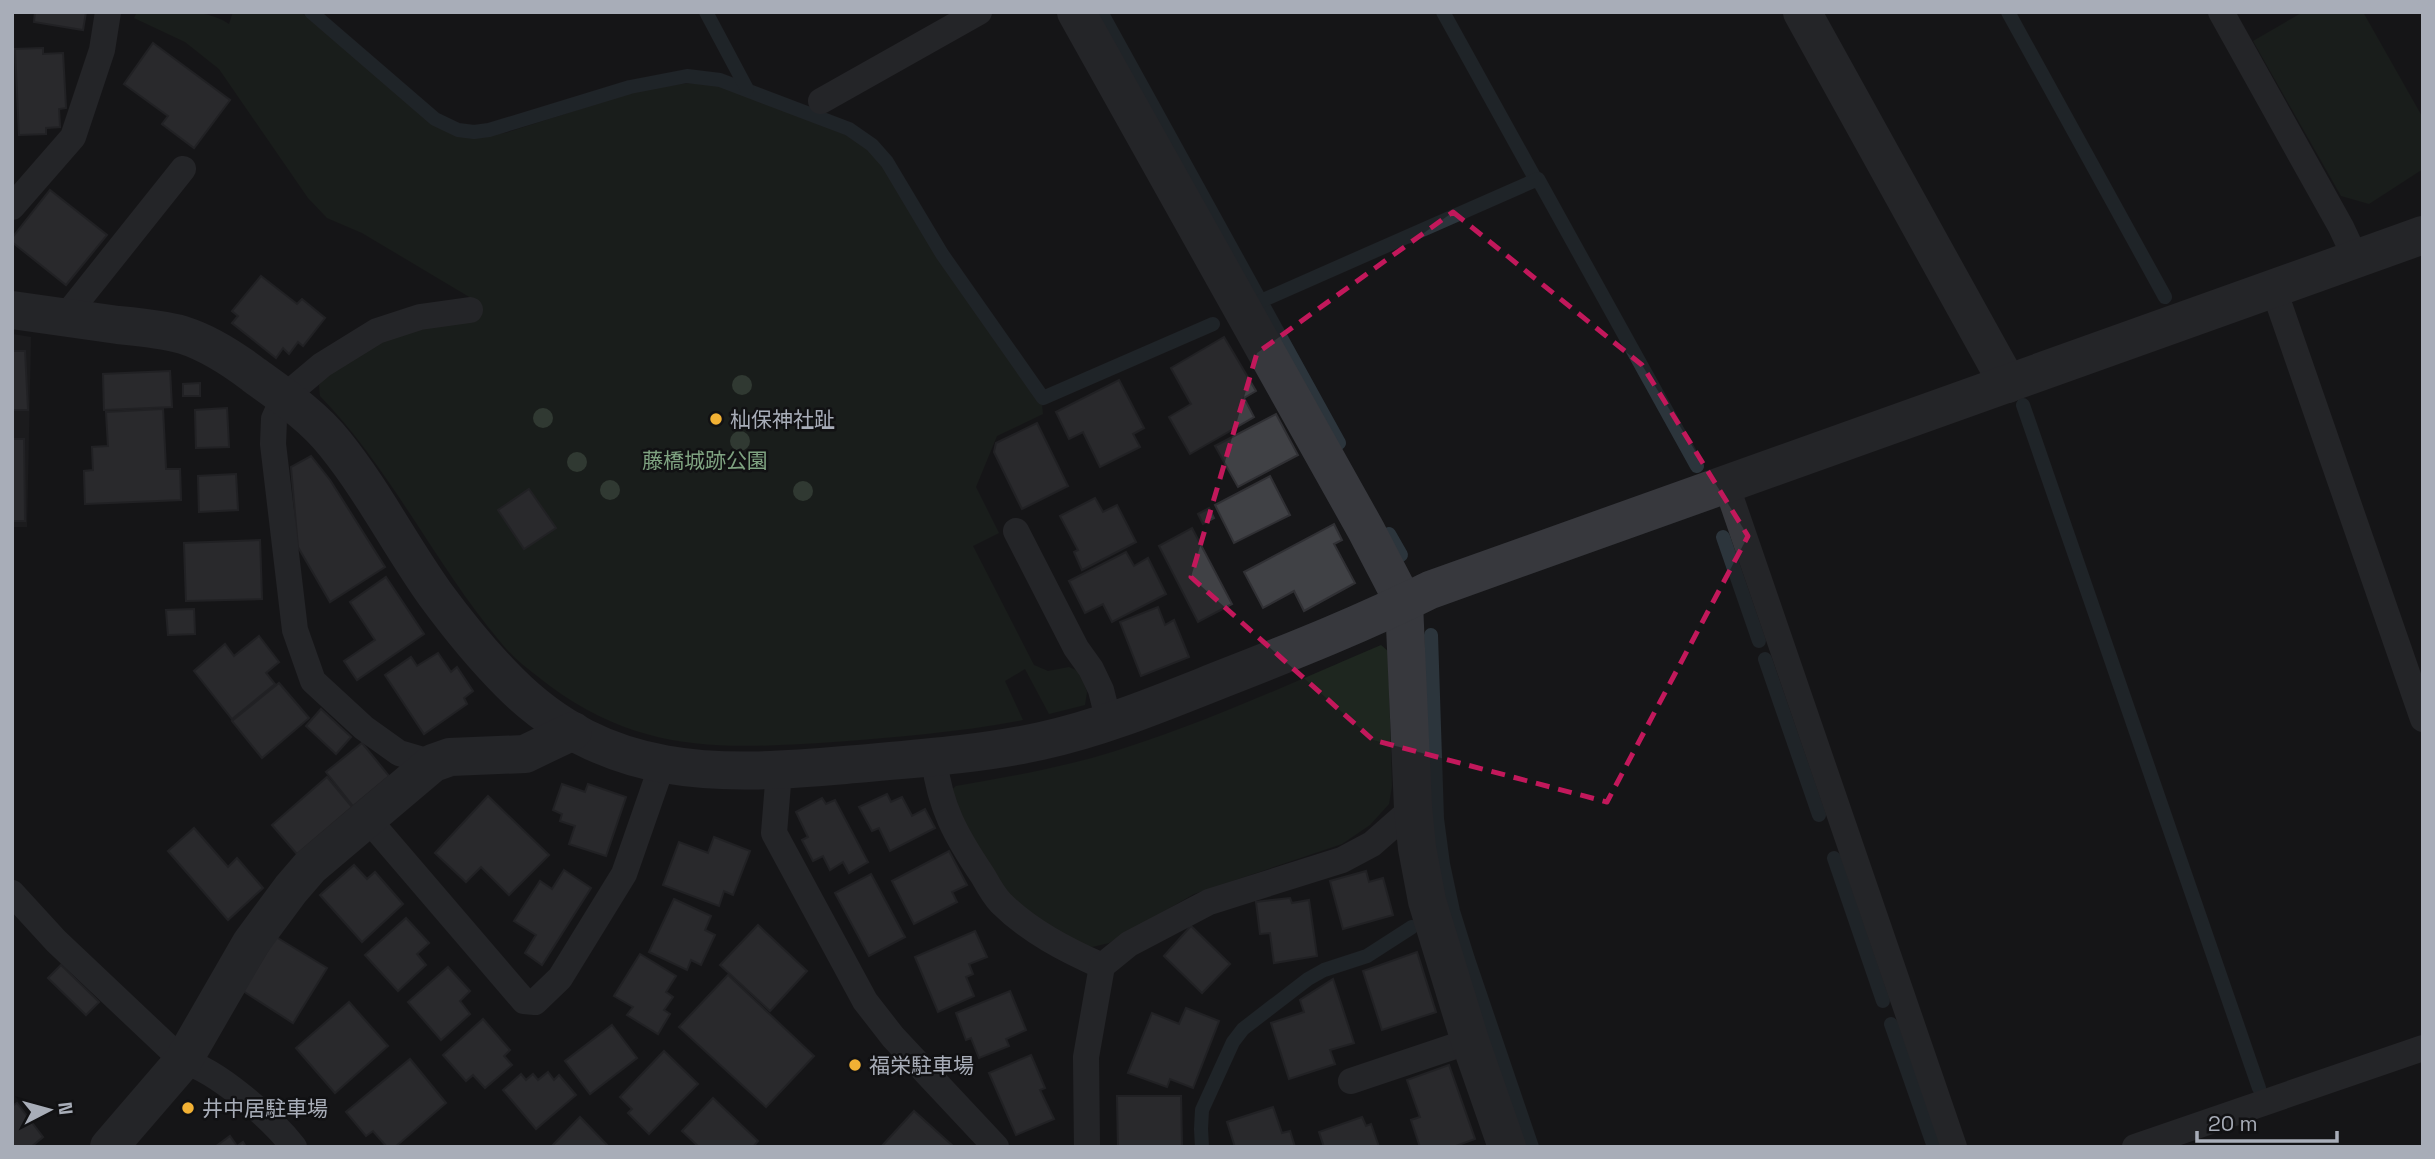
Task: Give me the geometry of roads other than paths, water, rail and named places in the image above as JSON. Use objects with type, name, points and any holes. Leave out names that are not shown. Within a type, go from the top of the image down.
[{"type":"street","points":[[1076,12],[1366,530],[1404,603],[1413,808],[1427,901],[1470,1041],[1507,1147]]},
{"type":"street","points":[[1802,12],[2008,384]]},
{"type":"street","points":[[12,310],[184,335],[241,365],[285,397],[310,417],[334,442],[363,481],[436,594],[477,647],[542,711],[573,731],[607,749],[662,765],[691,769],[779,771],[934,757],[1038,741],[1109,722],[1369,621],[1430,590],[2423,235]]},
{"type":"street","points":[[109,1147],[183,1061],[261,927],[310,867],[433,762],[450,757],[525,754],[573,731]]},
{"type":"lane","points":[[12,207],[73,136],[102,50],[108,12]]},
{"type":"lane","points":[[821,100],[979,12]]},
{"type":"lane","points":[[2221,12],[2356,257]]},
{"type":"lane","points":[[65,317],[183,169]]},
{"type":"lane","points":[[2273,288],[2423,719]]},
{"type":"lane","points":[[433,762],[399,753],[364,728],[313,681],[295,629],[273,444],[274,419],[285,397],[322,365],[377,331],[420,317],[470,310]]},
{"type":"lane","points":[[1726,484],[1954,1147]]},
{"type":"lane","points":[[1016,531],[1076,648],[1091,668],[1101,690],[1109,722]]},
{"type":"lane","points":[[934,757],[942,803],[972,861],[999,902],[1028,926],[1065,949],[1102,966]]},
{"type":"lane","points":[[367,818],[524,1001],[536,1002],[560,978],[624,874],[662,765]]},
{"type":"lane","points":[[779,771],[774,833],[865,1001],[893,1037],[994,1146]]},
{"type":"lane","points":[[1087,1147],[1086,1057],[1102,966],[1129,944],[1209,902],[1332,863],[1372,844],[1413,808]]},
{"type":"lane","points":[[12,893],[56,941],[183,1061],[200,1066],[247,1101],[294,1147]]},
{"type":"lane","points":[[1351,1081],[1470,1041]]},
{"type":"lane","points":[[2135,1147],[2423,1048]]},
{"type":"waterway","points":[[311,12],[435,119],[458,130],[489,130],[630,87],[687,76],[720,80],[849,129],[872,145],[887,162],[942,254],[1043,398],[1213,324]]},
{"type":"waterway","points":[[706,12],[747,89]]},
{"type":"waterway","points":[[1101,12],[1339,443]]},
{"type":"waterway","points":[[1443,12],[1536,180]]},
{"type":"waterway","points":[[2008,12],[2165,297]]},
{"type":"waterway","points":[[1261,301],[1538,179],[1697,466]]},
{"type":"waterway","points":[[2023,405],[2259,1088]]},
{"type":"waterway","points":[[1389,534],[1401,555]]},
{"type":"waterway","points":[[1723,537],[1759,641]]},
{"type":"waterway","points":[[1431,635],[1437,819],[1443,864],[1453,911],[1468,959],[1532,1147]]},
{"type":"waterway","points":[[1765,659],[1819,815]]},
{"type":"waterway","points":[[1834,858],[1883,1001]]},
{"type":"waterway","points":[[1202,1147],[1202,1110],[1233,1042],[1243,1029],[1308,979],[1324,970],[1367,956],[1412,927]]},
{"type":"waterway","points":[[1891,1024],[1934,1147]]},
{"type":"place","name":"杣保神社趾","points":[[716,419]]},
{"type":"place","name":"福栄駐車場","points":[[855,1065]]},
{"type":"place","name":"井中居駐車場","points":[[188,1108]]},
{"type":"park label","name":"藤橋城跡公園","points":[[705,460]]}]
